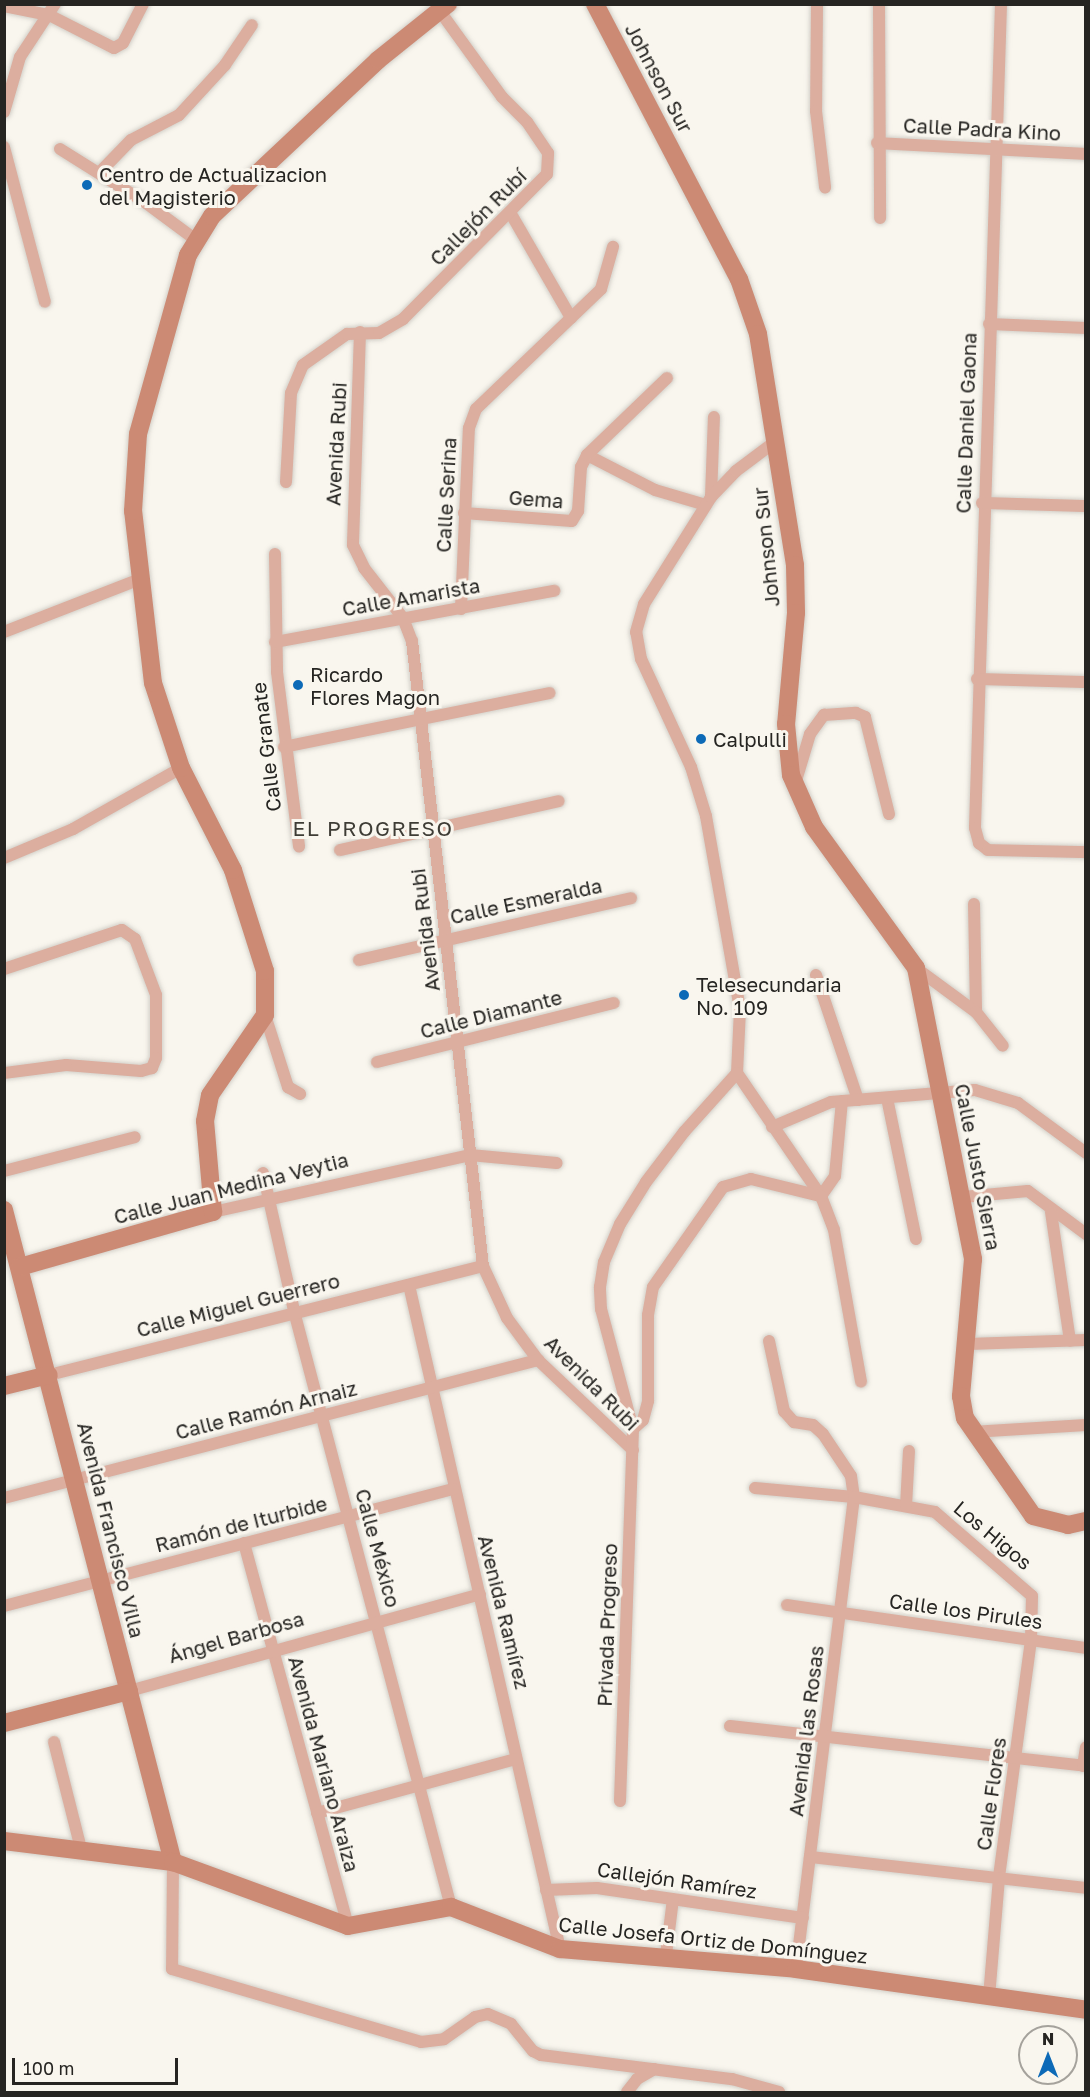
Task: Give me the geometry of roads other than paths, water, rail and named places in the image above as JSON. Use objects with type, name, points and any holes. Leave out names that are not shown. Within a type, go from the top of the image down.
[{"type":"main road","name":"Johnson Sur","points":[[595,4],[739,279],[758,334],[795,565],[796,613],[786,724],[795,785],[814,827],[916,968]]},
{"type":"main road","points":[[213,1212],[205,1121],[210,1095],[265,1015],[265,971],[233,870],[181,768],[153,682],[132,500],[133,461],[147,394],[196,240],[212,216],[378,60],[443,7]]},
{"type":"main road","name":"Calle Justo Sierra","points":[[916,968],[963,1197],[974,1274],[961,1396],[972,1432],[1032,1516],[1068,1525],[1086,1521]]},
{"type":"main road","name":"Avenida Francisco Villa","points":[[4,1210],[12,1269],[50,1375],[100,1581],[173,1862]]},
{"type":"main road","name":"Calle Juan Medina Veytia","points":[[12,1269],[213,1212]]},
{"type":"main road","name":"Calle Miguel Guerrero","points":[[4,1386],[50,1375]]},
{"type":"main road","name":"Ángel Barbosa","points":[[4,1723],[129,1691]]},
{"type":"main road","points":[[4,1841],[173,1862],[348,1926],[451,1907]]},
{"type":"main road","name":"Calle Josefa Ortiz de Domínguez","points":[[451,1907],[560,1949],[666,1955],[796,1969],[1086,2010]]},
{"type":"street","points":[[4,6],[52,10],[114,48],[123,43],[143,4]]},
{"type":"street","points":[[817,4],[816,111],[825,187]]},
{"type":"street","points":[[879,4],[877,143],[880,218]]},
{"type":"street","name":"Calle Daniel Gaona","points":[[1001,4],[976,679],[975,828],[979,843],[988,850],[1086,852]]},
{"type":"street","name":"Callejón Rubí","points":[[286,482],[291,393],[297,373],[343,336],[360,332],[379,333],[403,319],[511,214],[548,174],[548,153],[527,122],[502,97],[443,7]]},
{"type":"street","points":[[4,112],[20,57],[52,10]]},
{"type":"street","points":[[99,173],[131,140],[179,115],[225,65],[252,24]]},
{"type":"street","name":"Calle Padra Kino","points":[[877,143],[1086,154]]},
{"type":"street","points":[[4,147],[45,302]]},
{"type":"street","points":[[60,149],[196,240]]},
{"type":"street","points":[[511,214],[572,318]]},
{"type":"street","name":"Calle Serina","points":[[461,609],[469,428],[476,410],[606,282],[613,247]]},
{"type":"street","points":[[990,324],[1086,328]]},
{"type":"street","name":"Avenida Rubi","points":[[360,332],[352,544],[364,567],[403,618],[412,641],[483,1266],[507,1318],[538,1360],[633,1450]]},
{"type":"street","points":[[667,378],[587,455],[655,490],[708,501]]},
{"type":"street","points":[[708,501],[714,417]]},
{"type":"street","points":[[776,441],[736,471],[708,501],[644,604],[636,632],[641,659],[691,767],[706,816],[740,1009],[737,1073],[771,1127],[821,1196],[834,1230],[861,1382]]},
{"type":"street","name":"Gema","points":[[464,513],[572,521],[578,511],[580,467],[587,455]]},
{"type":"street","points":[[982,503],[1086,506]]},
{"type":"street","name":"Calle Granate","points":[[275,554],[275,642],[284,747],[299,847]]},
{"type":"street","points":[[4,632],[140,579]]},
{"type":"street","name":"Calle Amarista","points":[[275,642],[554,591]]},
{"type":"street","points":[[976,679],[1086,682]]},
{"type":"street","points":[[284,747],[550,693]]},
{"type":"street","points":[[795,785],[810,734],[824,715],[856,713],[865,717],[889,814]]},
{"type":"street","points":[[4,858],[53,839],[181,768]]},
{"type":"street","points":[[340,850],[559,801]]},
{"type":"street","name":"Calle Esmeralda","points":[[359,960],[447,938],[631,898]]},
{"type":"street","points":[[974,904],[976,1012]]},
{"type":"street","points":[[4,969],[122,930],[135,939],[156,995],[156,1058],[152,1068],[141,1071],[66,1065],[4,1073]]},
{"type":"street","name":"Johnson Sur","points":[[916,968],[976,1012],[1003,1046]]},
{"type":"street","points":[[816,975],[858,1100]]},
{"type":"street","name":"Calle Diamante","points":[[377,1062],[614,1003]]},
{"type":"street","points":[[265,1015],[288,1087],[300,1094]]},
{"type":"street","points":[[737,1073],[684,1132],[646,1182],[620,1224],[604,1262],[601,1309],[633,1429],[643,1420],[648,1401],[648,1315],[653,1287],[723,1187],[751,1179],[821,1196]]},
{"type":"street","points":[[771,1127],[842,1101],[975,1089],[1005,1097],[1086,1153]]},
{"type":"street","points":[[887,1098],[916,1239]]},
{"type":"street","points":[[821,1196],[835,1176],[842,1101]]},
{"type":"street","points":[[4,1171],[135,1137]]},
{"type":"street","name":"Calle Juan Medina Veytia","points":[[213,1212],[267,1198],[470,1155],[557,1163]]},
{"type":"street","name":"Calle México","points":[[263,1173],[295,1316],[378,1622],[451,1907]]},
{"type":"street","points":[[963,1197],[1028,1191],[1051,1212],[1086,1234]]},
{"type":"street","points":[[1051,1212],[1070,1341]]},
{"type":"street","name":"Calle Miguel Guerrero","points":[[50,1375],[295,1316],[483,1266]]},
{"type":"street","name":"Avenida Ramírez","points":[[410,1285],[430,1388],[480,1594],[560,1949]]},
{"type":"street","points":[[968,1344],[1086,1340]]},
{"type":"street","points":[[769,1341],[789,1418],[813,1425],[823,1434],[851,1476],[854,1497]]},
{"type":"street","name":"Calle Ramón Arnaiz","points":[[4,1498],[538,1360]]},
{"type":"street","points":[[972,1432],[1086,1425]]},
{"type":"street","name":"Privada Progreso","points":[[620,1801],[633,1429]]},
{"type":"street","points":[[906,1506],[909,1450]]},
{"type":"street","name":"Los Higos","points":[[755,1488],[854,1497],[906,1506],[944,1517],[1032,1596]]},
{"type":"street","name":"Ramón de Iturbide","points":[[4,1606],[453,1489]]},
{"type":"street","name":"Avenida las Rosas","points":[[796,1969],[854,1497]]},
{"type":"street","name":"Avenida Mariano Araiza","points":[[244,1544],[348,1926]]},
{"type":"street","name":"Ángel Barbosa","points":[[129,1691],[480,1594]]},
{"type":"street","name":"Calle Flores","points":[[988,1997],[999,1878],[1031,1640],[1032,1596]]},
{"type":"street","name":"Calle los Pirules","points":[[787,1605],[1086,1648]]},
{"type":"street","points":[[730,1726],[825,1734],[1084,1766],[1086,1747]]},
{"type":"street","points":[[54,1742],[81,1849]]},
{"type":"street","points":[[317,1813],[516,1759]]},
{"type":"street","points":[[810,1857],[1086,1887]]},
{"type":"street","points":[[173,1862],[172,1969],[421,2042],[444,2039],[475,2017],[499,2016],[541,2055],[751,2083],[779,2092]]},
{"type":"street","name":"Callejón Ramírez","points":[[546,1890],[597,1888],[803,1918]]},
{"type":"street","points":[[666,1955],[673,1899]]},
{"type":"street","points":[[627,2092],[637,2079],[654,2069]]},
{"type":"place","name":"Centro de Actualizacion del Magisterio","points":[[87,185]]},
{"type":"place","name":"Ricardo Flores Magon","points":[[298,685]]},
{"type":"place","name":"Calpulli","points":[[701,739]]},
{"type":"place","name":"Telesecundaria No. 109","points":[[684,995]]},
{"type":"district","name":"EL PROGRESO","points":[[373,828]]}]
